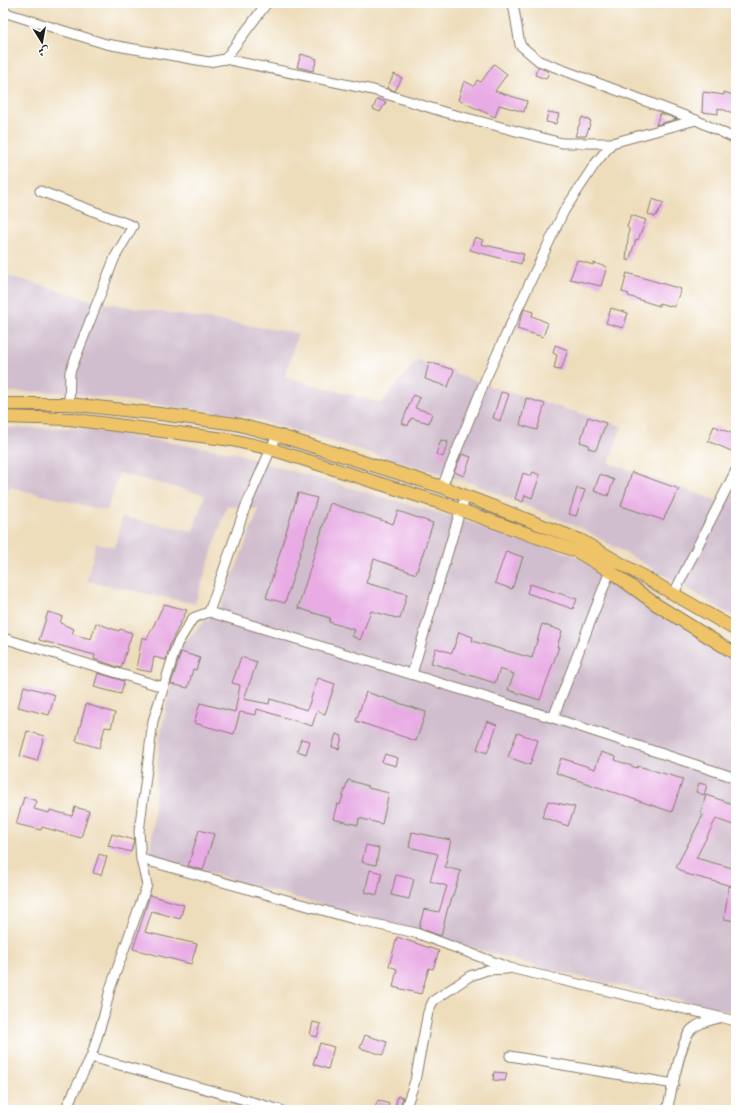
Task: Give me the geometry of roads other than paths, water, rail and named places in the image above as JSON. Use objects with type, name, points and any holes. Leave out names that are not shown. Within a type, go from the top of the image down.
[{"type":"main road","points":[[3,404],[69,404],[236,424],[277,435],[442,487],[580,540],[736,630]]},
{"type":"main road","points":[[69,404],[69,418]]},
{"type":"main road","points":[[3,417],[69,418],[232,440],[270,449],[441,503],[576,551],[610,571],[656,605],[736,654]]},
{"type":"main road","points":[[232,440],[236,424]]},
{"type":"street","points":[[224,59],[267,3]]},
{"type":"street","points":[[513,3],[520,45],[539,61],[696,120],[736,139]]},
{"type":"street","points":[[3,12],[106,44],[209,62],[224,59],[373,90],[444,112],[562,143],[612,143],[696,120]]},
{"type":"street","points":[[442,487],[486,378],[564,211],[595,164],[612,143]]},
{"type":"street","points":[[40,191],[132,226],[115,256],[70,372],[69,404]]},
{"type":"street","points":[[209,612],[245,508],[277,435]]},
{"type":"street","points":[[674,593],[736,470]]},
{"type":"street","points":[[412,674],[460,511],[466,497]]},
{"type":"street","points":[[553,718],[610,571],[611,558]]},
{"type":"street","points":[[65,1110],[91,1057],[104,1015],[110,989],[147,885],[140,859],[139,832],[153,721],[177,644],[193,618],[209,612],[553,718],[736,778]]},
{"type":"street","points":[[3,638],[164,687]]},
{"type":"street","points":[[140,859],[361,921],[416,932],[510,968],[736,1020]]},
{"type":"street","points":[[405,1110],[415,1081],[428,1012],[433,1001],[470,976],[487,970],[510,968]]},
{"type":"street","points":[[667,1110],[685,1040],[691,1030],[703,1022],[723,1018]]},
{"type":"street","points":[[510,1056],[674,1084]]},
{"type":"street","points":[[91,1057],[281,1110]]}]
